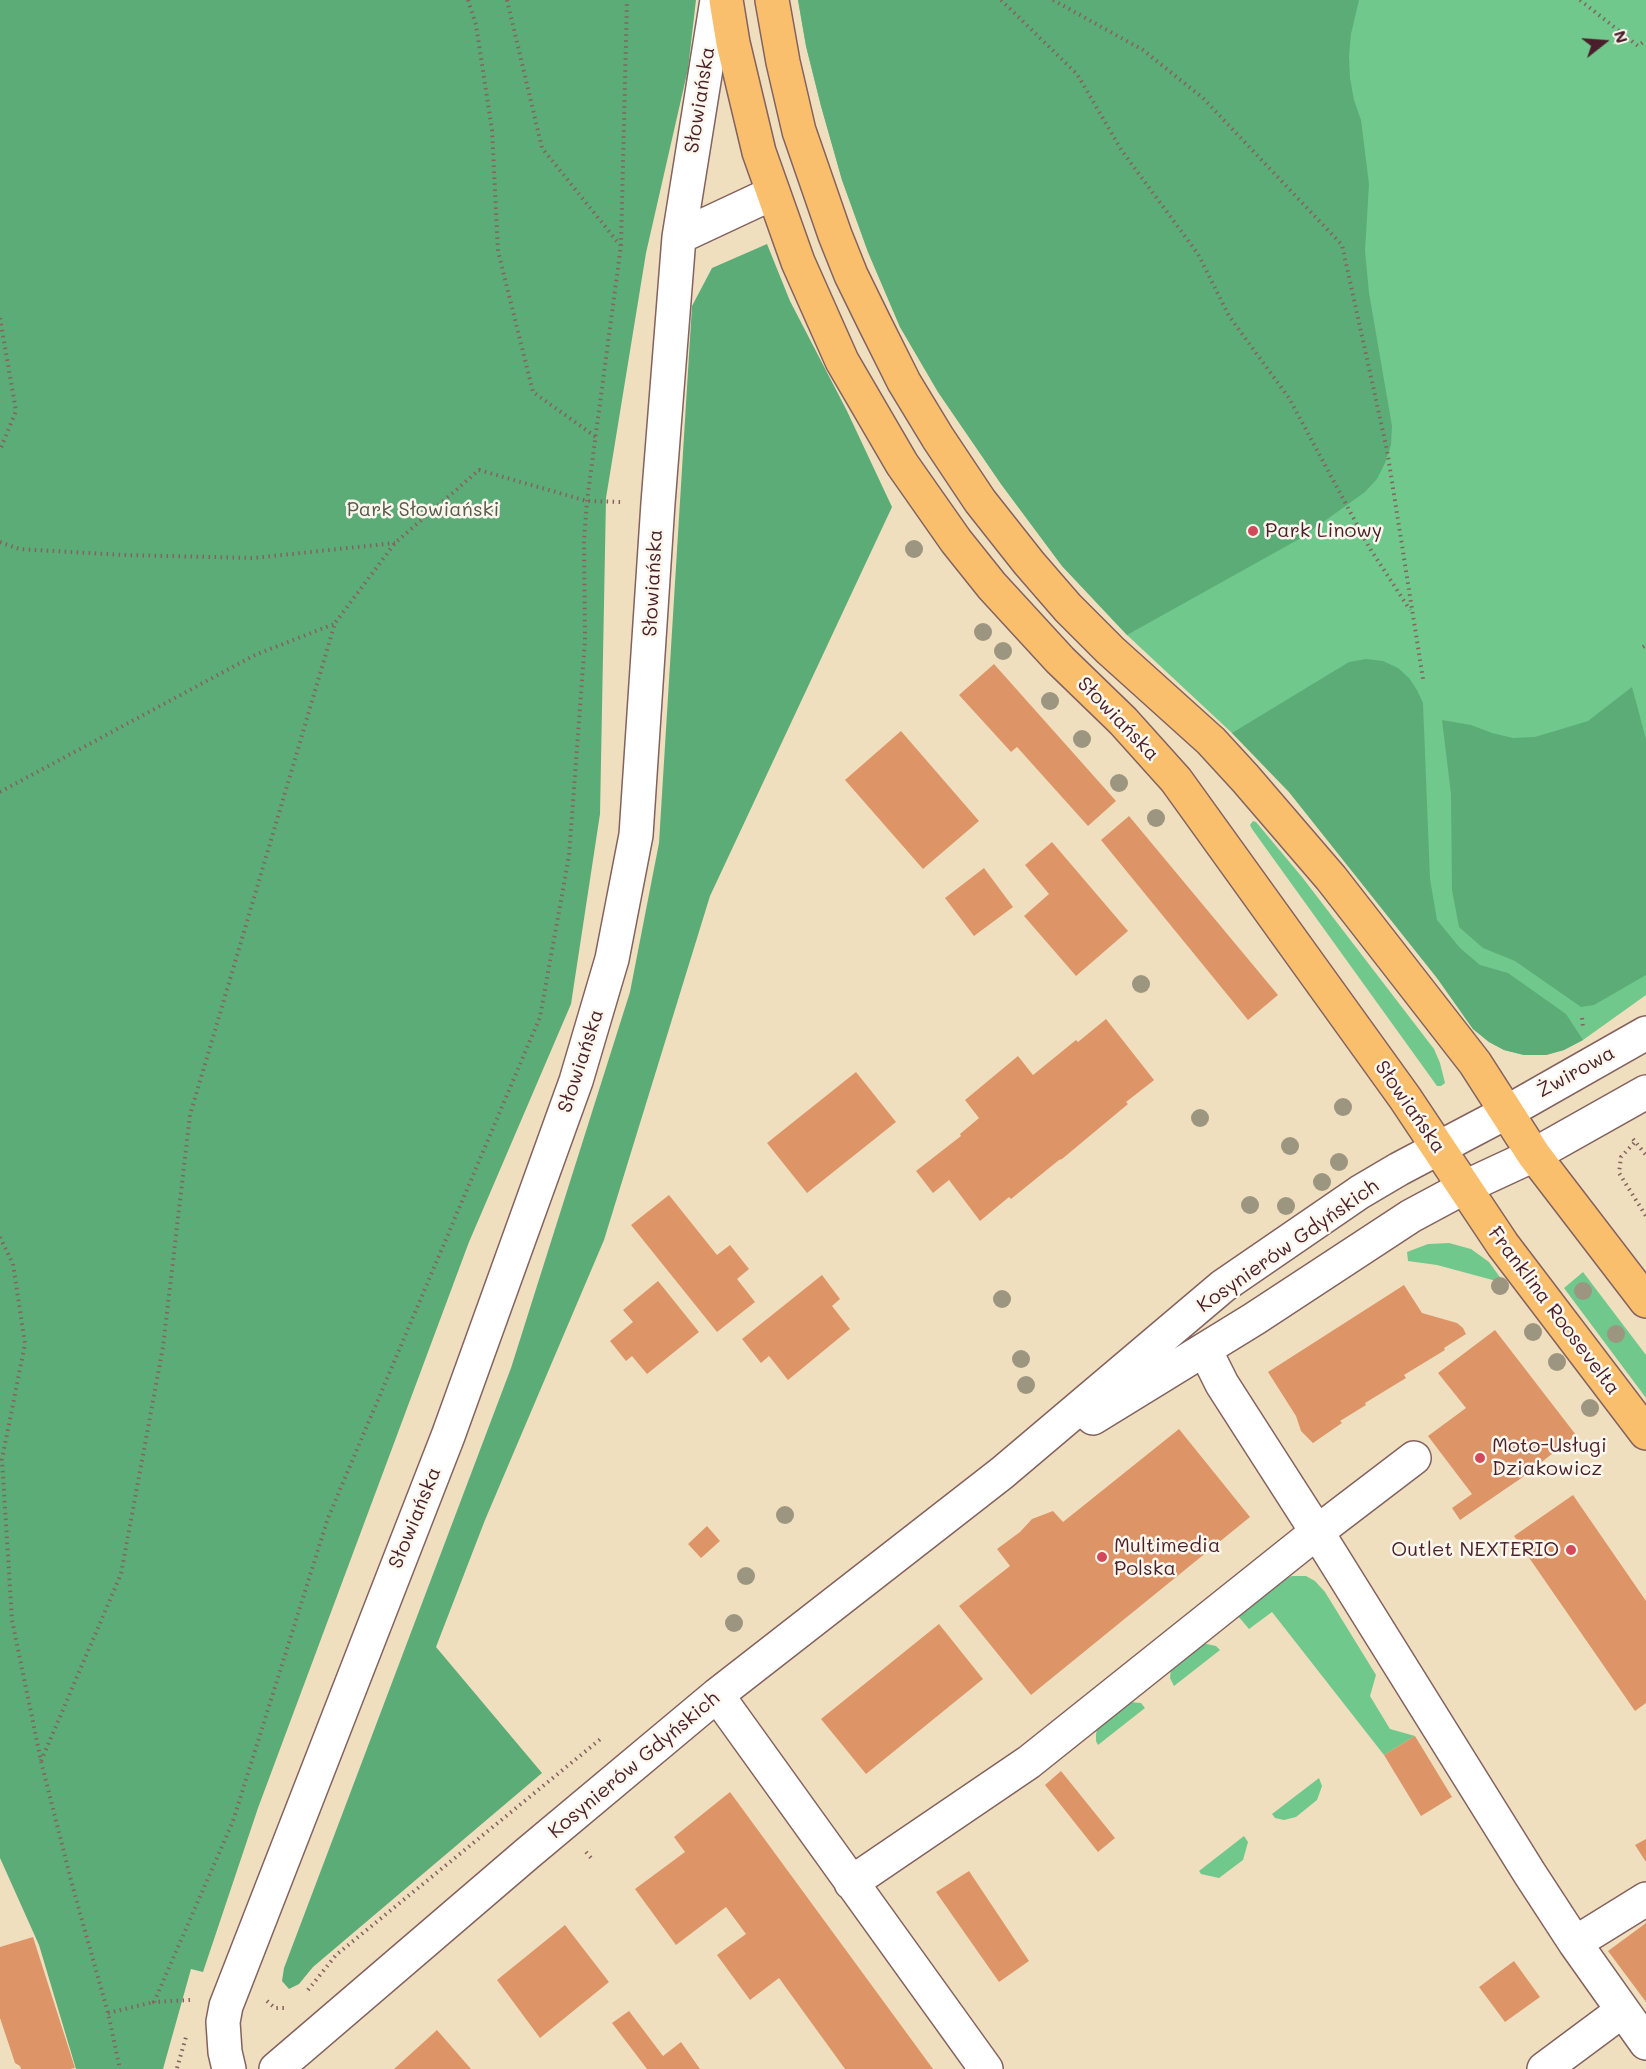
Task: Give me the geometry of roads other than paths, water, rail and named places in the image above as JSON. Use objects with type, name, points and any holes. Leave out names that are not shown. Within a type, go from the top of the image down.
[{"type":"main road","name":"Słowiańska","points":[[726,0],[748,110],[772,193],[798,262],[842,361],[883,434],[929,503],[992,586],[1025,624],[1123,721],[1176,780],[1392,1079],[1465,1187]]},
{"type":"main road","points":[[772,0],[783,62],[800,131],[851,275],[904,382],[980,501],[1068,608],[1110,650],[1211,741],[1331,878],[1475,1063],[1534,1155],[1646,1301]]},
{"type":"main road","name":"Franklina Roosevelta","points":[[1465,1187],[1537,1292],[1646,1433]]},
{"type":"street","name":"Słowiańska","points":[[229,2069],[225,2052],[223,2022],[234,1984],[448,1436],[576,1081],[612,959],[636,835],[658,503],[679,237],[717,0]]},
{"type":"street","points":[[679,237],[772,193]]},
{"type":"street","name":"Żwirowa","points":[[1507,1112],[1646,1034]]},
{"type":"street","points":[[1534,1155],[1646,1092]]},
{"type":"street","name":"Kosynierów Gdyńskich","points":[[276,2069],[519,1860],[717,1695],[1002,1473],[1223,1287],[1360,1192],[1507,1112]]},
{"type":"street","name":"Kosynierów Gdyńskich","points":[[1002,1473],[1205,1350],[1411,1216],[1465,1187],[1534,1155]]},
{"type":"street","points":[[1205,1350],[1222,1384],[1530,1874],[1575,1943],[1646,2043]]},
{"type":"street","points":[[851,1883],[1029,1762],[1317,1532],[1414,1458]]},
{"type":"street","points":[[717,1695],[986,2069]]},
{"type":"street","points":[[1575,1943],[1646,1899]]},
{"type":"street","points":[[1562,2064],[1622,2011]]},
{"type":"place","name":"Park Linowy","points":[[1253,531]]},
{"type":"place","name":"Moto-Usługi Dziakowicz","points":[[1480,1458]]},
{"type":"place","name":"Outlet NEXTERIO","points":[[1571,1550]]},
{"type":"place","name":"Multimedia Polska","points":[[1102,1557]]},
{"type":"park label","name":"Park Słowiański","points":[[423,510]]}]
